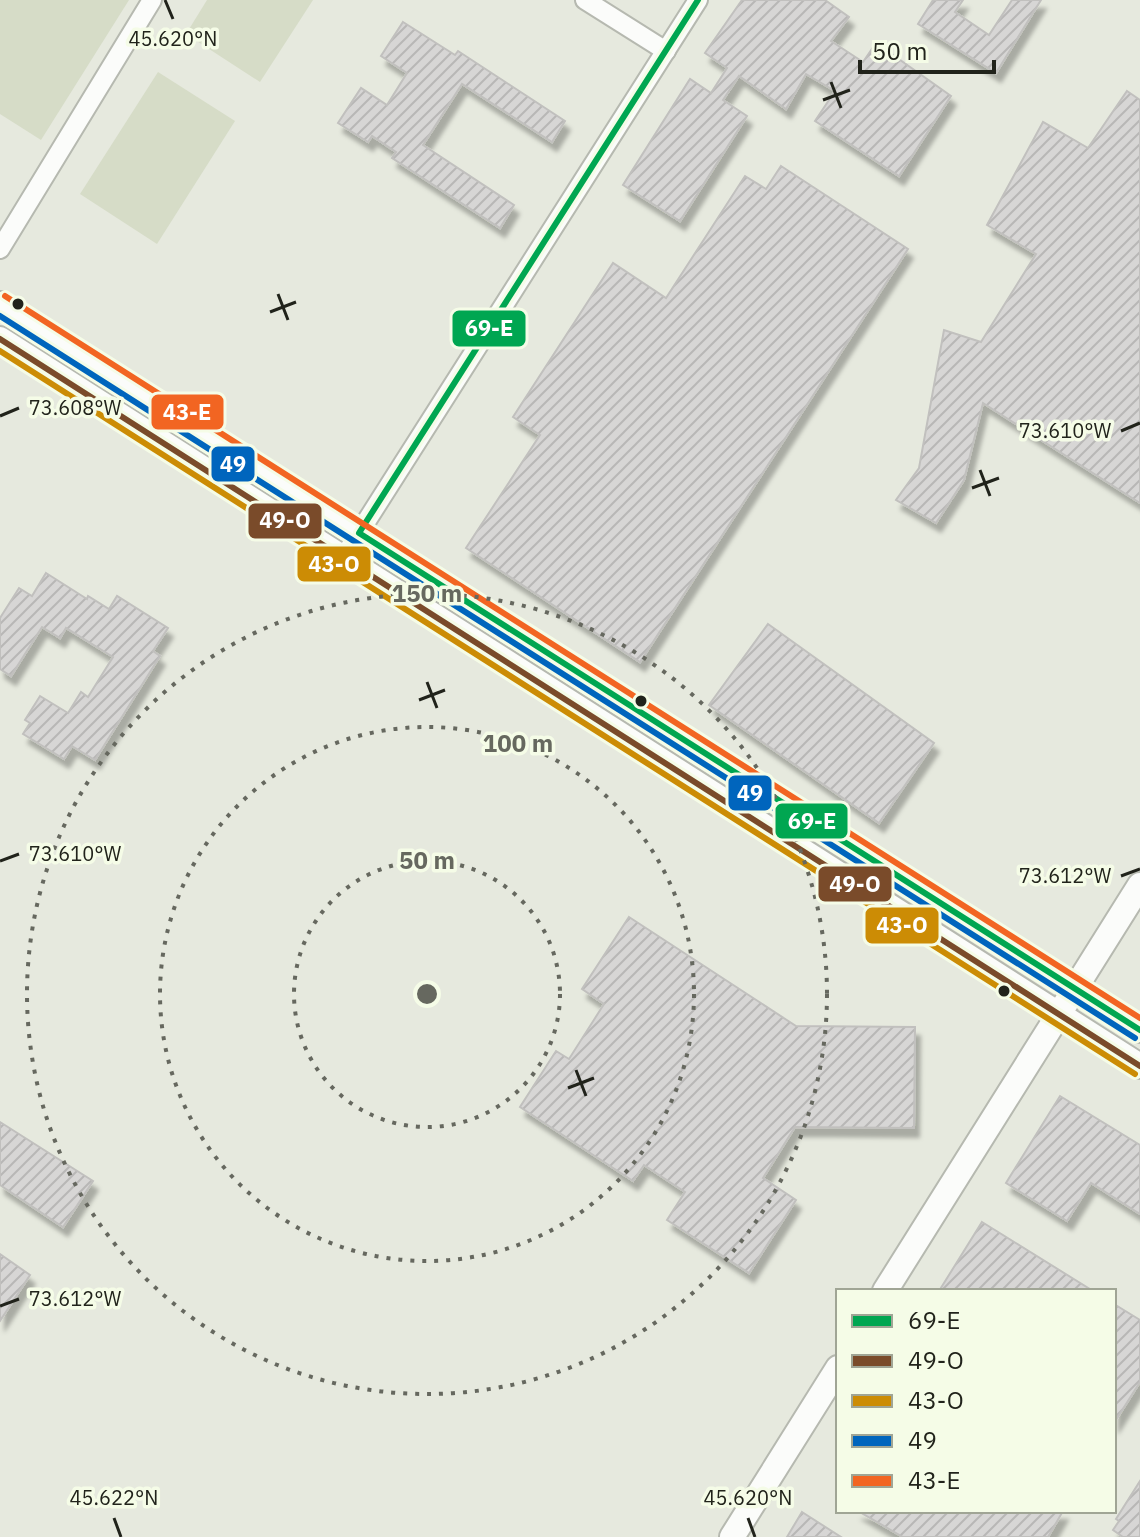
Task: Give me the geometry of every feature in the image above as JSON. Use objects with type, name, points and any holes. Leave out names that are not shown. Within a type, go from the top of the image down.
[{"type":"street","points":[[0,249],[152,0]]},
{"type":"street","points":[[585,0],[666,51]]},
{"type":"street","points":[[343,558],[698,0]]},
{"type":"street","points":[[0,304],[1140,1030]]},
{"type":"street","points":[[0,339],[1140,1066]]},
{"type":"street","points":[[886,1289],[1140,885]]},
{"type":"street","points":[[732,1537],[836,1371]]},
{"type":"green space","points":[[0,0],[129,0],[41,140],[0,114]]},
{"type":"green space","points":[[207,0],[313,0],[260,82],[186,34]]},
{"type":"green space","points":[[158,72],[235,121],[157,244],[80,194]]},
{"type":"building","points":[[742,0],[825,0],[849,17],[831,41],[863,62],[876,43],[951,96],[899,176],[815,121],[835,91],[806,74],[786,109],[739,76],[723,100],[747,116],[680,221],[623,185],[690,79],[711,93],[727,68],[705,53]]},
{"type":"building","points":[[933,0],[963,0],[955,12],[989,35],[1012,0],[1041,0],[996,73],[918,24]]},
{"type":"building","points":[[403,22],[455,55],[458,51],[565,121],[552,142],[462,84],[423,145],[514,205],[500,228],[392,158],[396,152],[372,136],[368,142],[338,123],[361,88],[387,105],[407,73],[381,56]]},
{"type":"building","points":[[1127,91],[1140,100],[1140,503],[983,403],[964,480],[936,523],[896,500],[919,468],[944,330],[981,342],[1036,254],[987,225],[1043,122],[1088,148]]},
{"type":"building","points":[[781,166],[908,249],[640,662],[466,548],[540,435],[513,417],[613,263],[666,298],[745,176],[766,189]]},
{"type":"building","points":[[46,573],[109,609],[117,596],[168,628],[153,651],[160,656],[95,760],[72,746],[64,759],[23,734],[30,723],[25,720],[40,696],[68,713],[81,692],[88,697],[113,657],[66,628],[60,638],[42,627],[11,676],[0,669],[0,618],[19,588],[32,596]]},
{"type":"building","points":[[768,624],[934,743],[879,823],[709,705]]},
{"type":"building","points":[[629,917],[796,1026],[915,1027],[914,1128],[795,1127],[763,1178],[796,1200],[749,1273],[667,1220],[685,1192],[644,1165],[633,1181],[520,1107],[556,1051],[569,1059],[604,1004],[582,989]]},
{"type":"building","points":[[1060,1096],[1140,1145],[1140,1214],[1091,1183],[1067,1221],[1006,1183]]},
{"type":"building","points":[[0,1122],[93,1181],[63,1227],[0,1185]]},
{"type":"building","points":[[982,1222],[1090,1289],[940,1289]]},
{"type":"building","points":[[0,1254],[30,1275],[0,1321]]},
{"type":"building","points":[[1116,1305],[1140,1320],[1140,1382],[1116,1420]]},
{"type":"building","points":[[1140,1481],[1140,1537],[1123,1537],[1113,1530],[1119,1521],[1116,1519]]},
{"type":"building","points":[[802,1512],[841,1537],[787,1537]]},
{"type":"building","points":[[861,1513],[1062,1513],[1048,1537],[903,1537]]},
{"type":"transit line","name":"69-E","points":[[698,0],[359,533],[1140,1030]]},
{"type":"transit line","name":"43-E","points":[[5,296],[1140,1018]]},
{"type":"transit line","name":"49","points":[[0,316],[1135,1038]]},
{"type":"transit line","name":"49-O","points":[[0,339],[1140,1066]]},
{"type":"transit line","name":"43-O","points":[[0,351],[1135,1074]]}]
